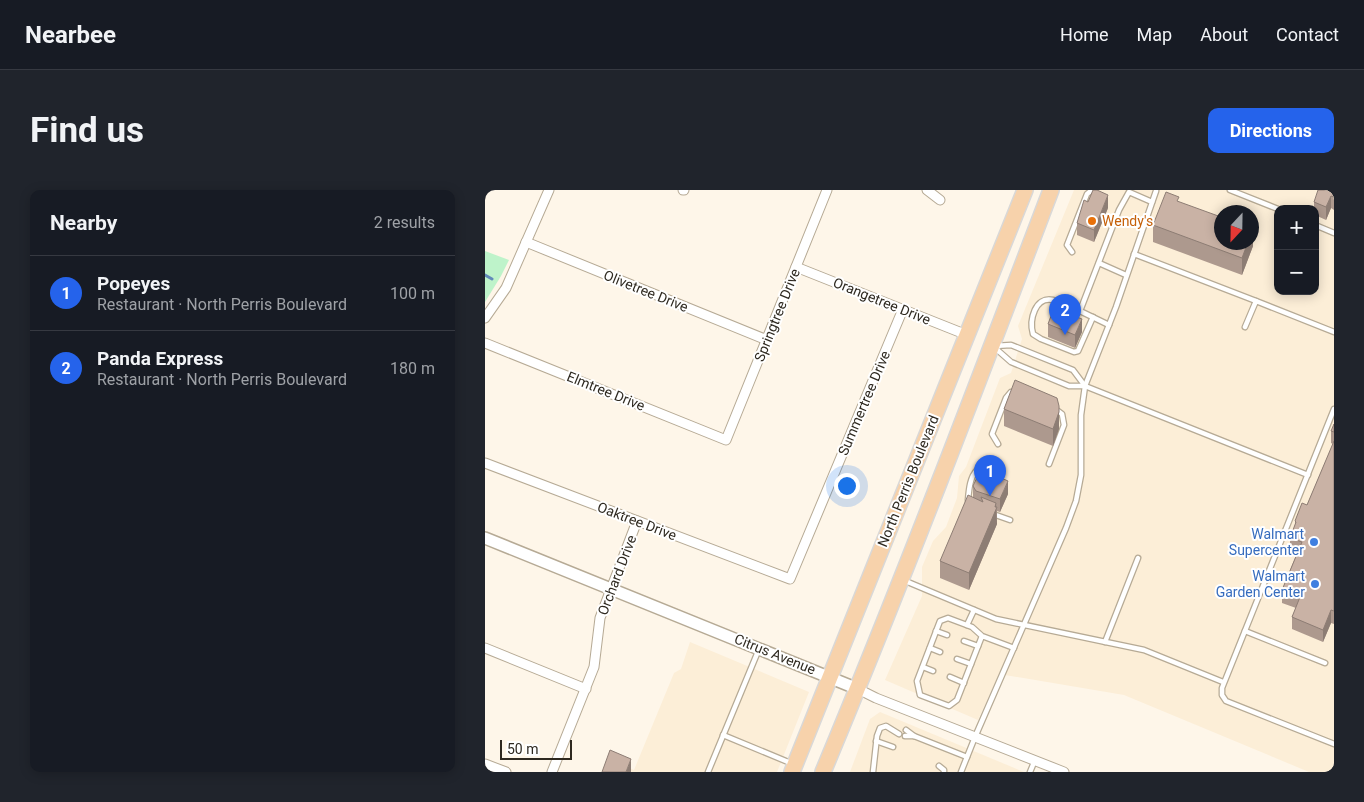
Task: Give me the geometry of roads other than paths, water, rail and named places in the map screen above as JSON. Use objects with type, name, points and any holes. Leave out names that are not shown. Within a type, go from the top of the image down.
[{"type":"main road","name":"North Perris Boulevard","points":[[793,768],[1025,190]]},
{"type":"main road","points":[[823,772],[902,580],[1051,190]]},
{"type":"main road","points":[[967,336],[993,346]]},
{"type":"street","points":[[485,318],[506,288],[549,190]]},
{"type":"street","name":"Springtree Drive","points":[[726,440],[827,190]]},
{"type":"street","points":[[927,190],[940,200]]},
{"type":"street","name":"Olivetree Drive","points":[[525,242],[767,340]]},
{"type":"street","name":"Orangetree Drive","points":[[796,267],[967,336]]},
{"type":"street","name":"Summertree Drive","points":[[790,579],[903,309]]},
{"type":"street","name":"Elmtree Drive","points":[[485,343],[726,440]]},
{"type":"street","name":"Oaktree Drive","points":[[485,463],[790,579]]},
{"type":"street","name":"Orchard Drive","points":[[552,772],[594,667],[600,618],[637,521]]},
{"type":"street","name":"Citrus Avenue","points":[[485,538],[830,676],[876,698],[1064,772]]},
{"type":"street","points":[[485,648],[586,689]]},
{"type":"street","points":[[485,764],[506,772]]},
{"type":"lane","points":[[1072,252],[1067,246],[1087,194],[1092,190]]},
{"type":"lane","points":[[1230,190],[1274,208]]},
{"type":"lane","points":[[1109,325],[1081,311],[1128,191],[1152,202]]},
{"type":"lane","points":[[961,772],[1076,501],[1081,474],[1081,415],[1085,386],[1109,325],[1156,191]]},
{"type":"lane","points":[[1319,226],[1334,232]]},
{"type":"lane","points":[[1134,254],[1334,332]]},
{"type":"lane","points":[[1099,263],[1126,275]]},
{"type":"lane","points":[[1053,300],[1047,299],[1042,301],[1036,307],[1033,315],[1033,334],[1041,339],[1074,352],[1078,351],[1093,317]]},
{"type":"lane","points":[[1245,327],[1256,301]]},
{"type":"lane","points":[[993,346],[1011,345],[1073,370],[1085,386]]},
{"type":"lane","points":[[993,346],[1011,362],[1069,386],[1085,386],[1308,475]]},
{"type":"lane","points":[[998,444],[992,434],[1008,394],[1011,392],[1016,393]]},
{"type":"lane","points":[[1049,464],[1064,425],[1062,414],[1051,407]]},
{"type":"lane","points":[[1334,409],[1221,688],[1226,701],[1334,744]]},
{"type":"lane","points":[[971,506],[968,499],[972,477],[977,470],[989,470]]},
{"type":"lane","points":[[987,512],[1010,520]]},
{"type":"lane","points":[[1105,642],[1138,558]]},
{"type":"lane","points":[[902,580],[996,618],[1145,650],[1223,682]]},
{"type":"lane","points":[[967,625],[974,610]]},
{"type":"lane","points":[[982,636],[957,700],[949,706],[920,695],[917,681],[940,621],[948,618],[967,625],[982,636],[1014,648]]},
{"type":"lane","points":[[937,631],[947,634]]},
{"type":"lane","points":[[1245,631],[1325,662]]},
{"type":"lane","points":[[964,641],[978,646]]},
{"type":"lane","points":[[708,772],[759,648]]},
{"type":"lane","points":[[930,648],[940,652]]},
{"type":"lane","points":[[957,659],[971,664]]},
{"type":"lane","points":[[923,667],[933,671]]},
{"type":"lane","points":[[949,678],[964,683]]},
{"type":"lane","points":[[874,772],[876,741],[880,728],[887,726],[901,728]]},
{"type":"lane","points":[[891,728],[899,734]]},
{"type":"lane","points":[[906,730],[914,736],[967,757]]},
{"type":"lane","points":[[723,736],[793,768]]},
{"type":"lane","points":[[905,736],[914,736]]},
{"type":"lane","points":[[876,741],[893,747]]},
{"type":"lane","points":[[1030,772],[1035,760]]},
{"type":"lane","points":[[939,766],[945,772]]},
{"type":"waterway","points":[[485,275],[492,279]]},
{"type":"place","name":"Wendy's","points":[[1092,221]]},
{"type":"place","name":"Panda Express","points":[[1065,335]]},
{"type":"place","name":"Popeyes","points":[[990,496]]},
{"type":"place","name":"Walmart Supercenter","points":[[1314,542]]},
{"type":"place","name":"Walmart Garden Center","points":[[1315,584]]}]
